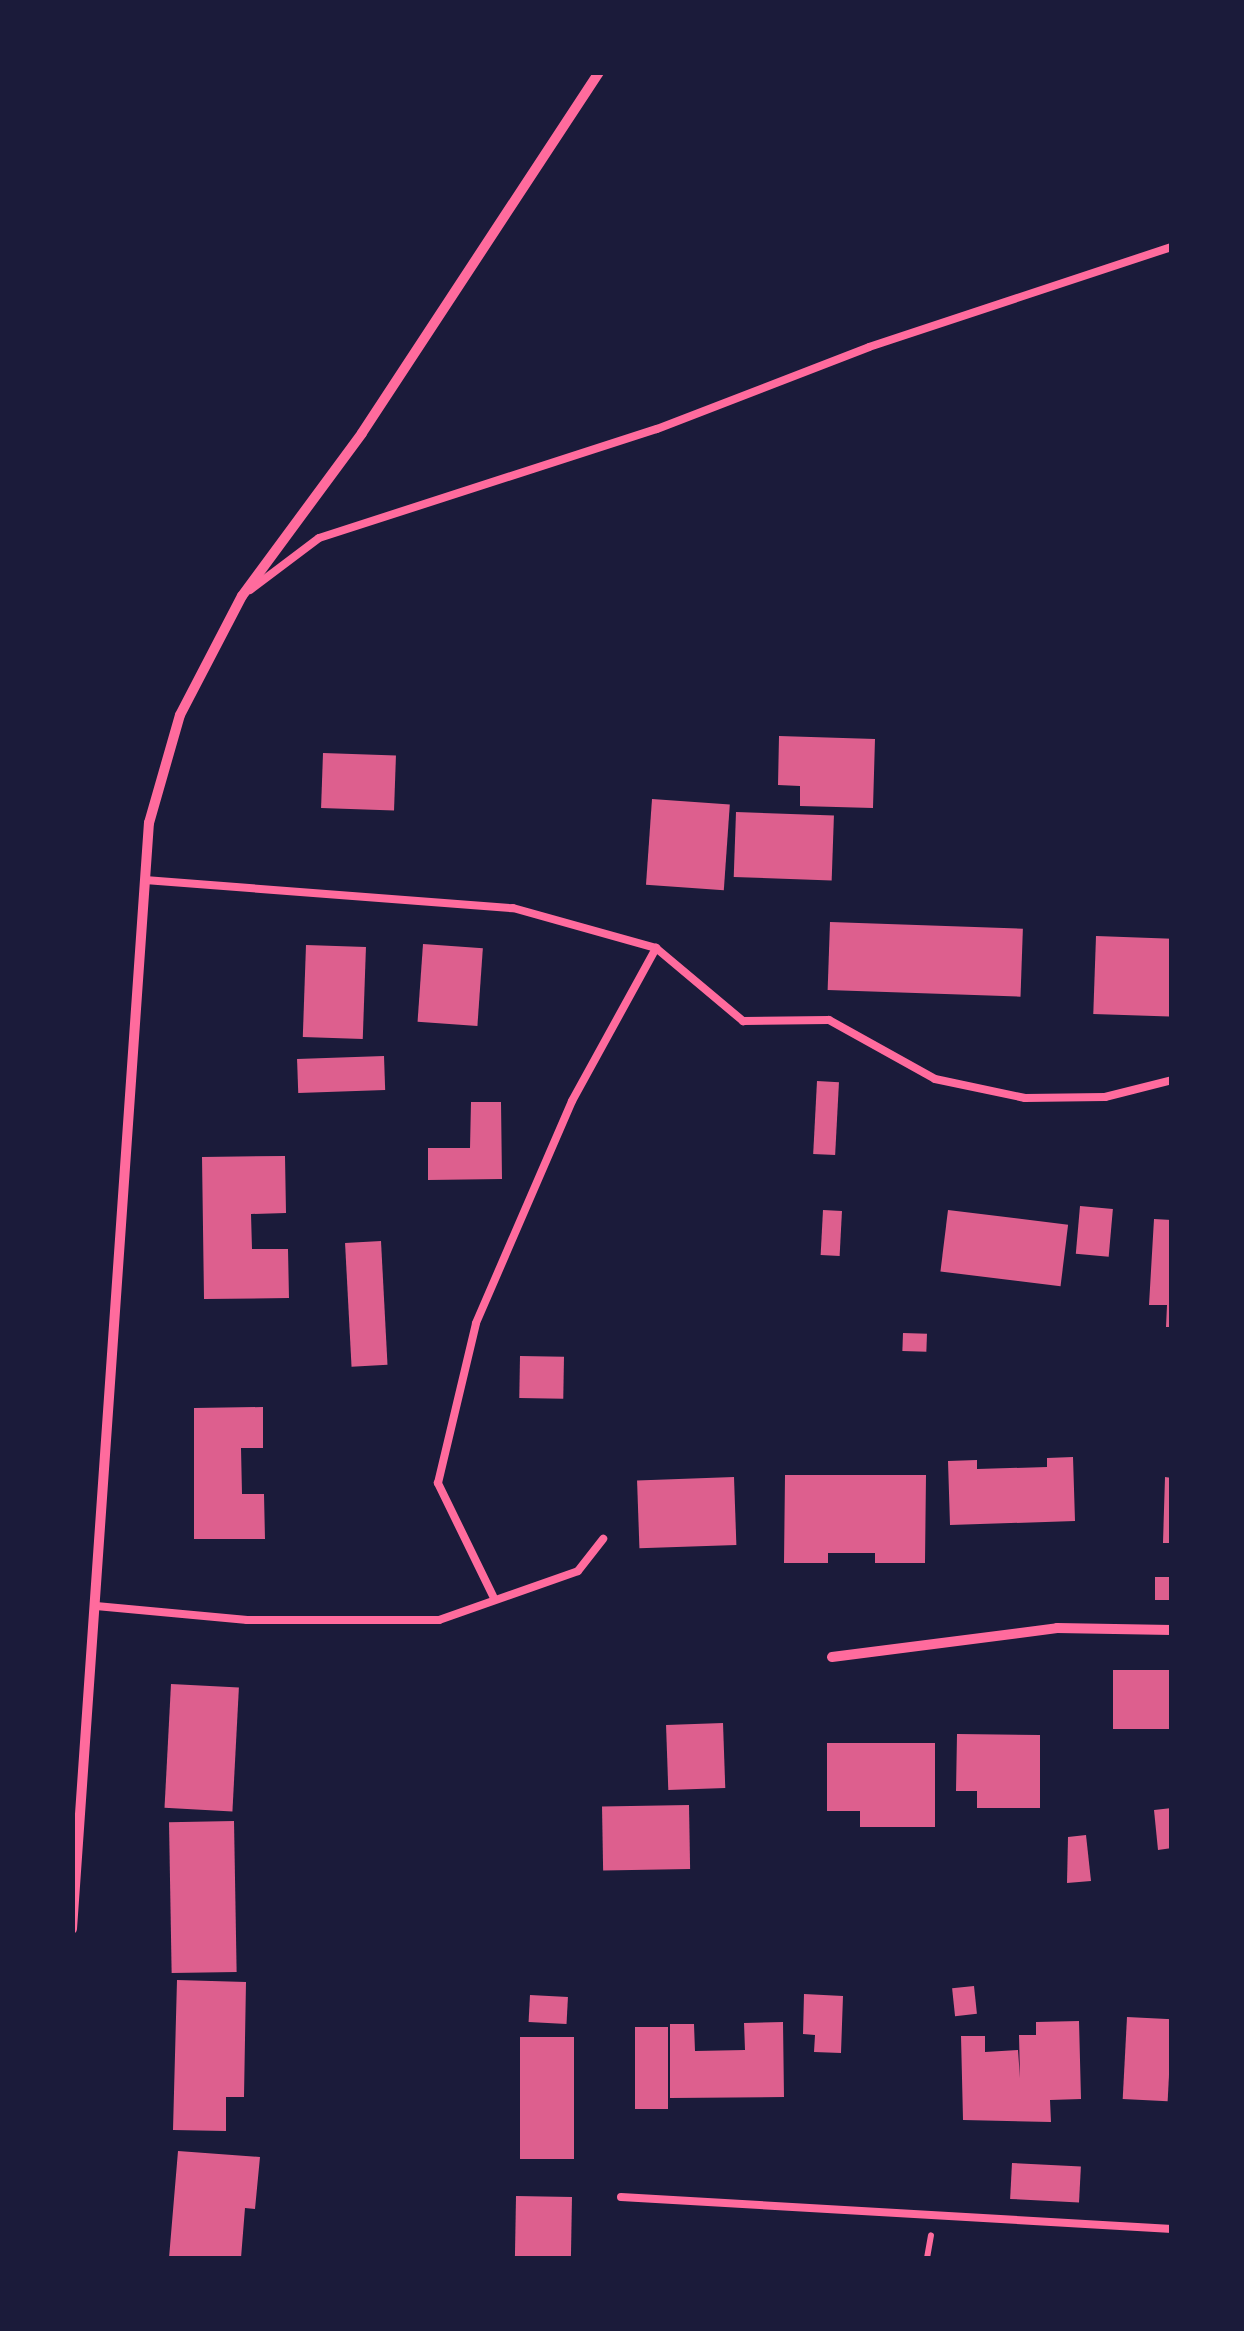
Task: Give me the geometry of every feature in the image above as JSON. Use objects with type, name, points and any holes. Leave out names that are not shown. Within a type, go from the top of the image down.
[{"type":"street","points":[[72,1929],[149,824],[180,715],[242,596],[362,433],[599,72]]},
{"type":"street","points":[[832,1658],[1057,1628],[1172,1630]]},
{"type":"lane","points":[[242,596],[319,538],[657,429],[869,347],[1172,248]]},
{"type":"lane","points":[[146,880],[513,908],[656,948],[743,1021],[829,1020],[936,1078],[1025,1098],[1105,1097],[1172,1080]]},
{"type":"lane","points":[[493,1596],[438,1483],[476,1323],[572,1101],[656,948]]},
{"type":"lane","points":[[96,1606],[247,1620],[440,1620],[493,1596],[578,1571],[603,1540]]},
{"type":"lane","points":[[620,2197],[1172,2229]]},
{"type":"building","points":[[779,736],[875,739],[873,808],[800,806],[800,786],[778,785]]},
{"type":"building","points":[[323,753],[396,756],[394,811],[321,808]]},
{"type":"building","points":[[652,799],[730,804],[724,890],[646,885]]},
{"type":"building","points":[[736,812],[834,815],[832,880],[734,877]]},
{"type":"building","points":[[830,922],[1023,929],[1021,997],[828,990]]},
{"type":"building","points":[[1096,936],[1172,939],[1169,1017],[1093,1014]]},
{"type":"building","points":[[423,944],[483,948],[477,1026],[418,1022]]},
{"type":"building","points":[[306,945],[366,947],[363,1039],[303,1037]]},
{"type":"building","points":[[384,1056],[385,1090],[298,1093],[297,1059]]},
{"type":"building","points":[[817,1081],[839,1082],[835,1155],[813,1154]]},
{"type":"building","points":[[471,1102],[501,1102],[502,1179],[428,1180],[428,1148],[470,1148]]},
{"type":"building","points":[[285,1156],[286,1213],[251,1214],[252,1249],[288,1249],[289,1298],[204,1299],[202,1157]]},
{"type":"building","points":[[1080,1206],[1113,1209],[1109,1257],[1076,1254]]},
{"type":"building","points":[[823,1210],[842,1211],[840,1256],[821,1255]]},
{"type":"building","points":[[948,1210],[1068,1225],[1061,1286],[940,1272]]},
{"type":"building","points":[[1154,1219],[1172,1220],[1172,1327],[1166,1327],[1167,1305],[1149,1305]]},
{"type":"building","points":[[381,1241],[387,1365],[352,1367],[345,1243]]},
{"type":"building","points":[[903,1333],[927,1334],[926,1352],[902,1351]]},
{"type":"building","points":[[520,1356],[564,1357],[563,1399],[519,1398]]},
{"type":"building","points":[[263,1407],[263,1448],[241,1448],[242,1494],[264,1494],[265,1539],[194,1539],[194,1408]]},
{"type":"building","points":[[1073,1457],[1075,1521],[950,1525],[948,1461],[977,1460],[977,1469],[1047,1467],[1047,1458]]},
{"type":"building","points":[[785,1475],[926,1475],[925,1563],[875,1563],[875,1553],[828,1553],[828,1563],[784,1563]]},
{"type":"building","points":[[734,1477],[736,1545],[639,1548],[637,1480]]},
{"type":"building","points":[[1165,1477],[1172,1478],[1172,1543],[1163,1543]]},
{"type":"building","points":[[1155,1577],[1172,1577],[1172,1600],[1155,1600]]},
{"type":"building","points":[[1113,1670],[1172,1670],[1172,1729],[1113,1729]]},
{"type":"building","points":[[171,1684],[239,1688],[232,1811],[165,1808]]},
{"type":"building","points":[[723,1723],[725,1788],[668,1790],[666,1725]]},
{"type":"building","points":[[957,1734],[1040,1735],[1040,1808],[977,1808],[977,1791],[956,1791]]},
{"type":"building","points":[[827,1743],[935,1743],[935,1827],[860,1827],[860,1811],[827,1811]]},
{"type":"building","points":[[689,1805],[690,1869],[603,1871],[602,1807]]},
{"type":"building","points":[[1172,1808],[1172,1848],[1158,1850],[1154,1810]]},
{"type":"building","points":[[234,1821],[237,1972],[172,1973],[169,1822]]},
{"type":"building","points":[[1086,1835],[1091,1881],[1067,1883],[1068,1837]]},
{"type":"building","points":[[177,1980],[246,1982],[244,2097],[226,2097],[226,2131],[173,2130]]},
{"type":"building","points":[[974,1986],[977,2014],[955,2016],[952,1988]]},
{"type":"building","points":[[804,1994],[843,1996],[841,2053],[814,2052],[815,2035],[803,2034]]},
{"type":"building","points":[[530,1995],[568,1997],[567,2024],[529,2022]]},
{"type":"building","points":[[1127,2017],[1172,2019],[1168,2101],[1123,2099]]},
{"type":"building","points":[[1079,2021],[1081,2099],[1050,2100],[1051,2122],[963,2120],[961,2036],[985,2036],[985,2052],[1018,2050],[1020,2078],[1019,2035],[1036,2035],[1036,2022]]},
{"type":"building","points":[[783,2022],[784,2097],[670,2098],[670,2024],[694,2024],[695,2051],[745,2050],[744,2023]]},
{"type":"building","points":[[635,2027],[668,2027],[668,2109],[635,2109]]},
{"type":"building","points":[[520,2037],[574,2037],[574,2159],[520,2159]]},
{"type":"building","points":[[178,2151],[260,2157],[255,2209],[245,2208],[241,2258],[169,2258]]},
{"type":"building","points":[[1012,2163],[1081,2167],[1079,2203],[1010,2199]]},
{"type":"building","points":[[516,2196],[572,2197],[571,2258],[515,2258]]}]
